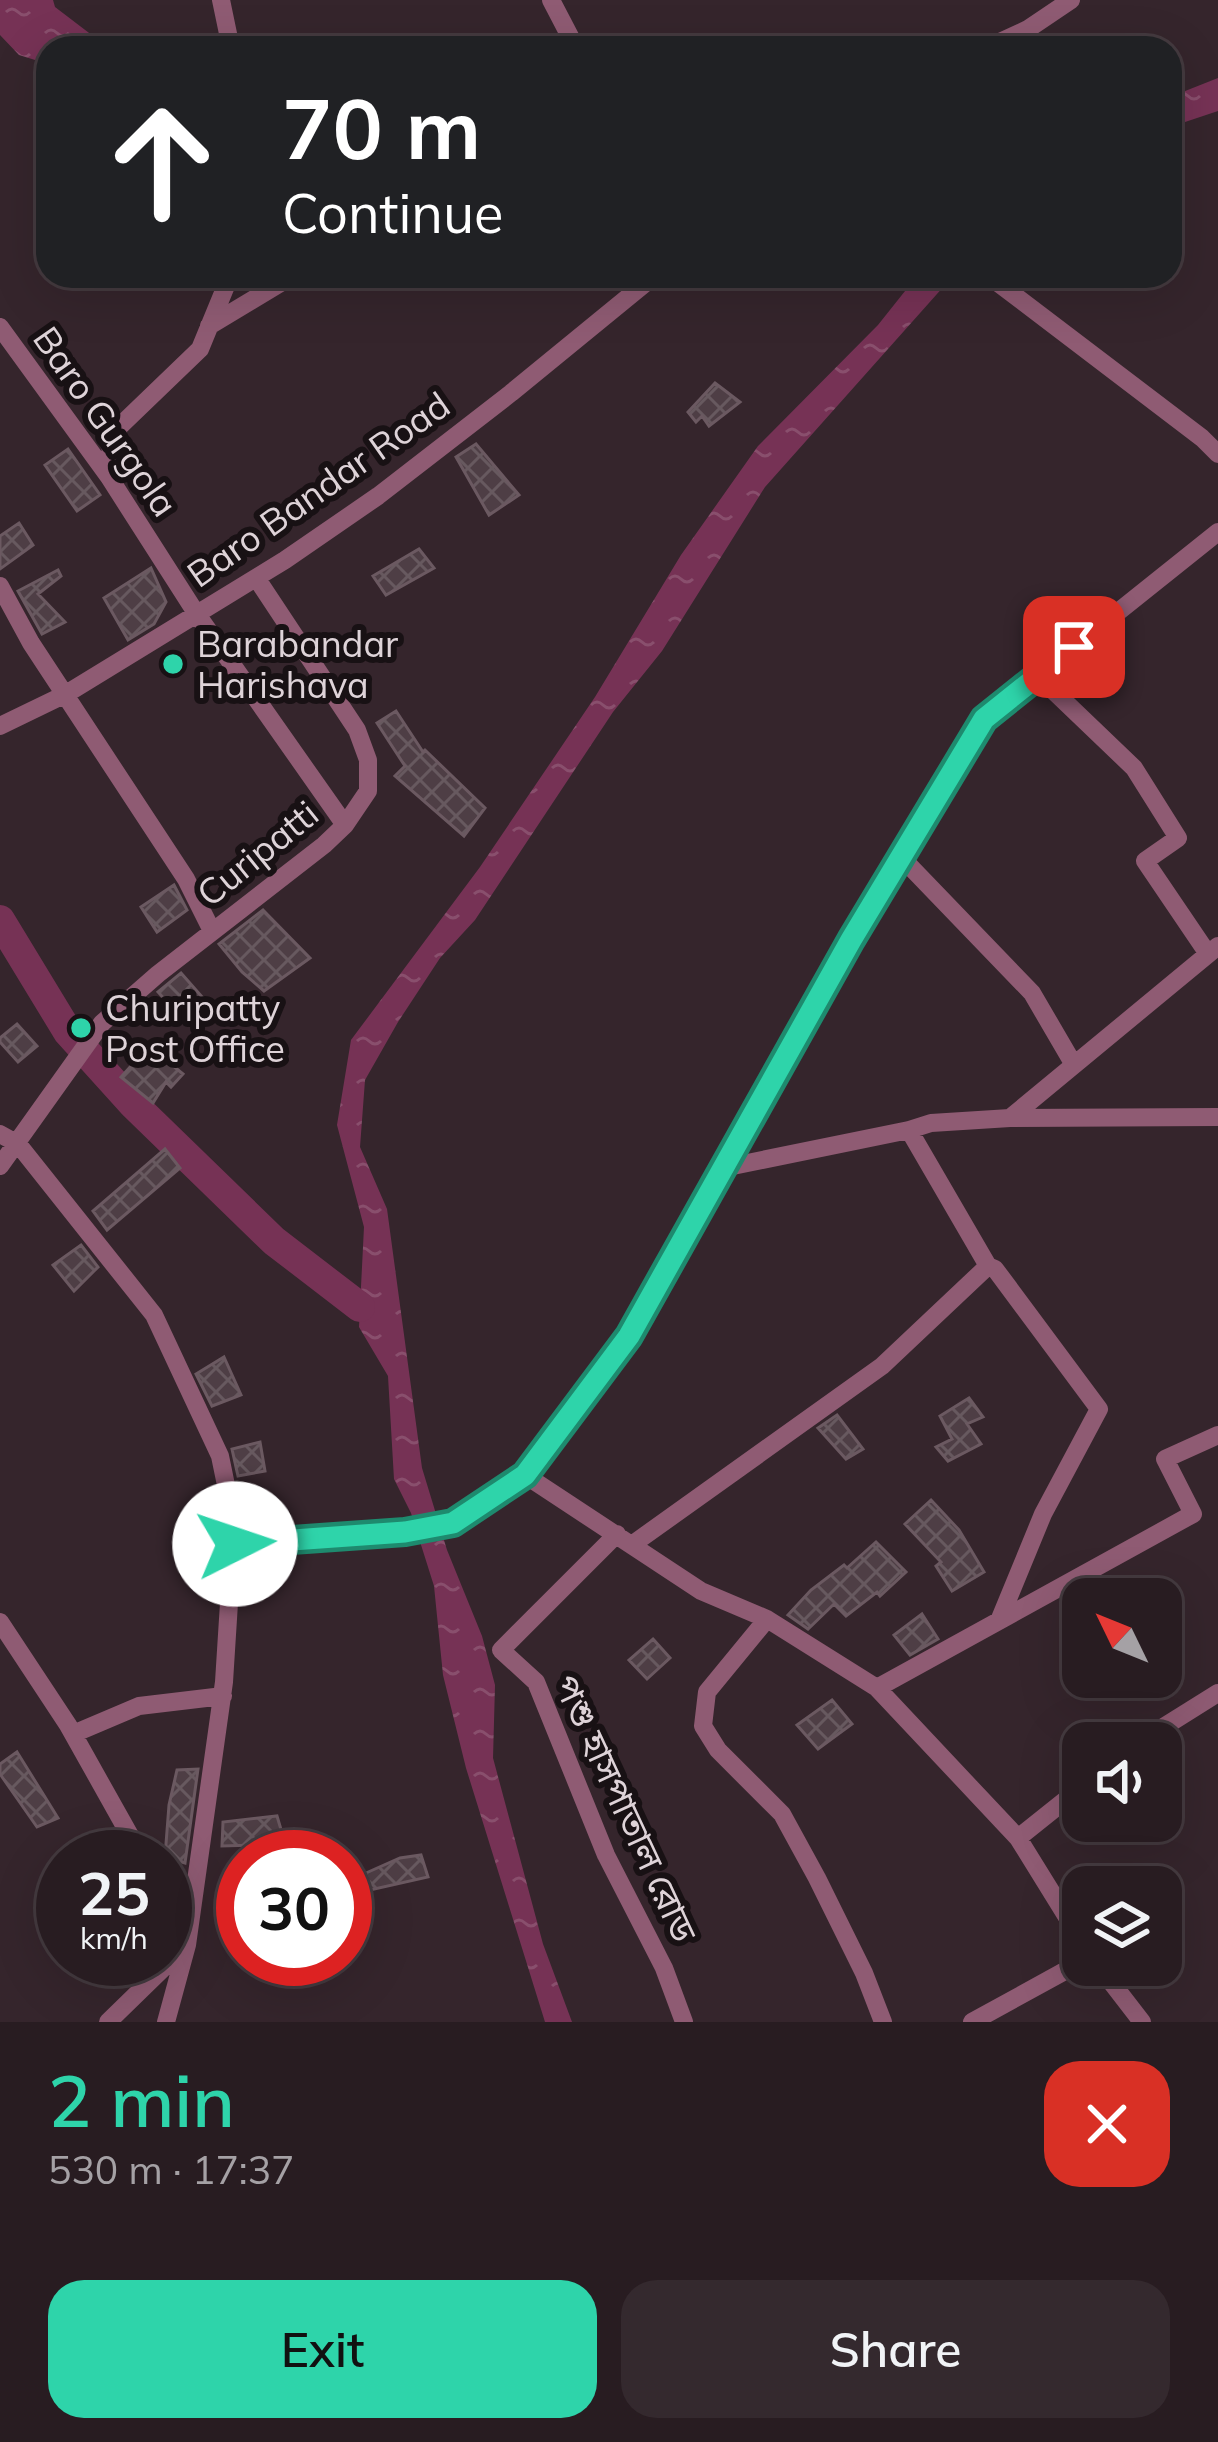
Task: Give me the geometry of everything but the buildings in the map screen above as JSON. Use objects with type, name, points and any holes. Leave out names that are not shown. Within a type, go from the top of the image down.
[{"type":"street","points":[[221,0],[228,36]]},
{"type":"street","points":[[551,0],[570,36]]},
{"type":"street","points":[[1013,36],[1071,0]]},
{"type":"street","points":[[109,477],[111,443],[120,426],[200,349],[225,288]]},
{"type":"street","points":[[209,326],[272,288]]},
{"type":"street","name":"Baro Bandar Road","points":[[0,726],[66,694],[257,579],[378,496],[639,288]]},
{"type":"street","points":[[1005,288],[1218,454]]},
{"type":"street","name":"Baro Gurgola","points":[[0,327],[109,477],[196,613],[345,825]]},
{"type":"street","points":[[235,1544],[405,1532],[453,1523],[525,1475],[629,1336],[984,719],[1218,532]]},
{"type":"street","name":"Curipatti","points":[[0,1166],[9,1139],[102,1023],[324,845],[345,825],[368,791],[368,760],[357,730],[257,579]]},
{"type":"street","points":[[0,586],[31,643],[186,879],[212,931]]},
{"type":"street","points":[[1010,1118],[1213,950],[1145,861],[1178,838],[1134,767],[1038,676]]},
{"type":"street","points":[[901,857],[1032,993],[1074,1065]]},
{"type":"street","points":[[723,1168],[932,1123],[1010,1118],[1218,1118]]},
{"type":"street","points":[[910,1130],[988,1266],[995,1269],[1099,1408],[1043,1514],[999,1621]]},
{"type":"street","points":[[9,1139],[154,1315],[220,1456],[235,1544],[223,1696],[192,1910]]},
{"type":"street","points":[[625,1539],[882,1366],[988,1266]]},
{"type":"street","points":[[877,1688],[1192,1514],[1165,1459],[1218,1435]]},
{"type":"street","points":[[525,1475],[701,1592],[766,1619],[877,1688],[1018,1838],[1062,1909]]},
{"type":"street","name":"পশু হাসপাতাল রোড","points":[[625,1539],[501,1650],[536,1682],[606,1855],[664,1968],[684,2022]]},
{"type":"street","points":[[766,1619],[707,1692],[703,1726],[718,1750],[782,1814],[864,1973],[884,2022]]},
{"type":"street","points":[[0,1622],[73,1734],[127,1830]]},
{"type":"street","points":[[1172,1722],[1218,1693]]},
{"type":"street","points":[[73,1734],[139,1706],[223,1696]]},
{"type":"street","points":[[1018,1838],[1062,1803]]},
{"type":"street","points":[[972,2022],[1062,1973]]},
{"type":"street","points":[[108,2022],[145,1986]]},
{"type":"street","points":[[166,2022],[176,1986]]},
{"type":"street","points":[[1114,1986],[1142,2022]]},
{"type":"water","points":[[0,0],[53,0],[55,7],[93,36],[36,36],[36,60],[19,55],[0,35]]},
{"type":"water","points":[[1218,78],[1218,111],[1182,123],[1182,92]]},
{"type":"water","points":[[907,288],[942,288],[765,487],[662,651],[613,712],[475,920],[440,958],[365,1080],[360,1147],[387,1209],[422,1468],[447,1550],[482,1636],[495,1685],[493,1758],[543,1944],[572,2022],[545,2022],[466,1768],[443,1675],[434,1586],[411,1513],[394,1479],[388,1376],[359,1327],[364,1227],[337,1125],[351,1040],[480,867],[595,697],[681,555],[758,446],[878,325]]},
{"type":"waterway","points":[[0,920],[68,1032],[133,1104],[274,1241],[360,1307]]},
{"type":"place","name":"Barabandar Harishava","points":[[173,664]]},
{"type":"place","name":"Churipatty Post Office","points":[[81,1028]]},
{"type":"route","points":[[235,1544],[405,1532],[453,1523],[525,1475],[629,1336],[851,940],[984,719],[1074,647]]}]
